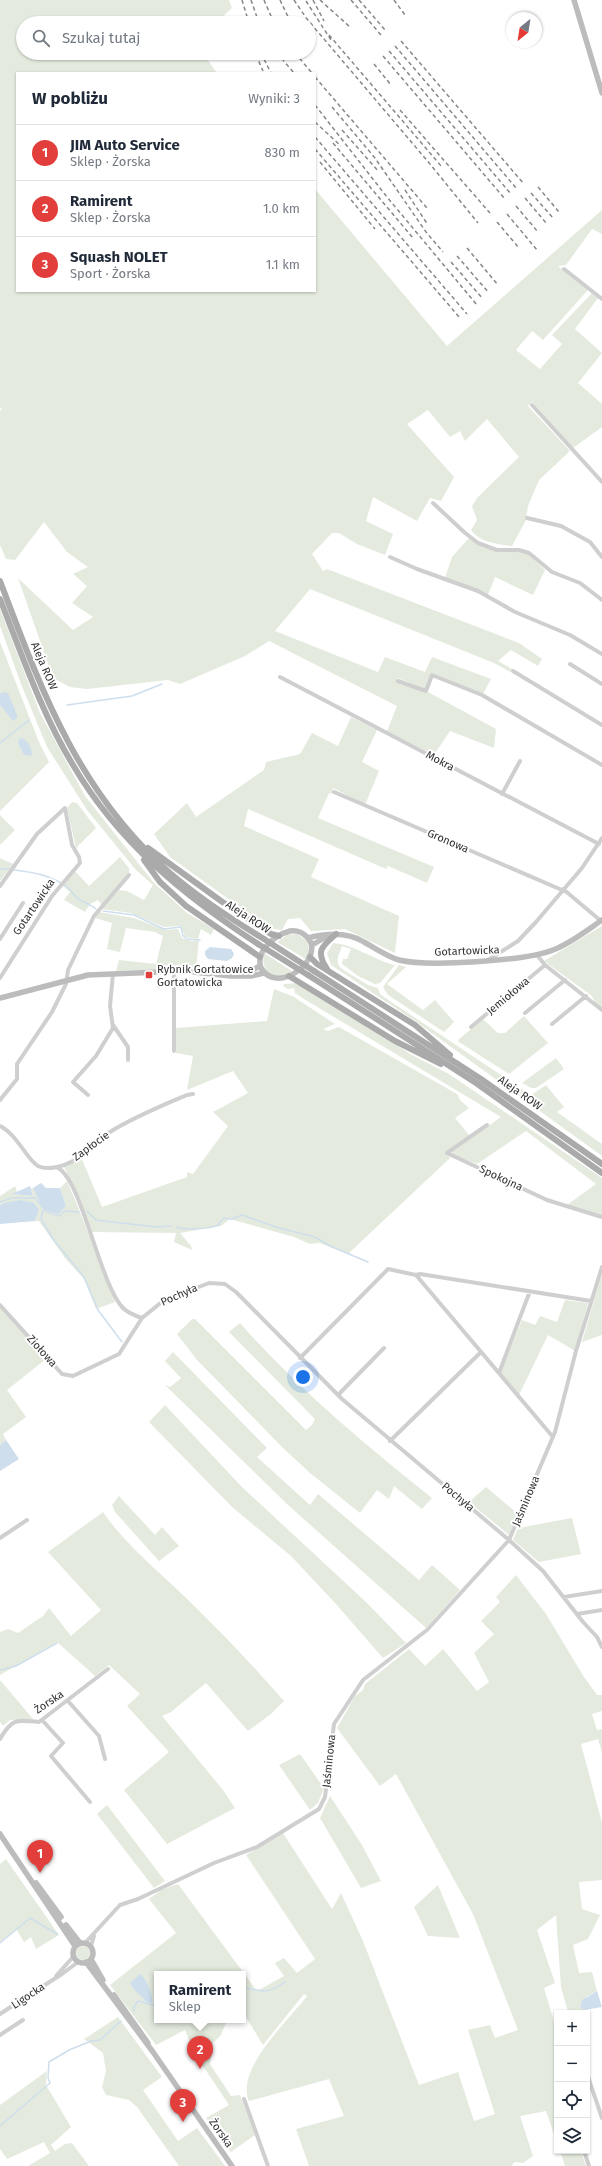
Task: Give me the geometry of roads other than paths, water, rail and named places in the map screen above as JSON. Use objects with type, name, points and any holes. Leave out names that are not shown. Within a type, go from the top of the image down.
[{"type":"main road","name":"Aleja ROW","points":[[0,581],[33,668],[66,740],[96,789],[136,840],[189,889],[459,1064],[602,1164]]},
{"type":"main road","name":"Aleja ROW","points":[[0,599],[50,722],[72,764],[96,801],[136,849],[185,894],[258,944],[459,1072],[602,1173]]},
{"type":"main road","points":[[136,840],[221,901],[271,934],[279,936]]},
{"type":"main road","points":[[136,849],[154,876],[176,897],[196,914],[254,951],[260,957]]},
{"type":"main road","points":[[328,970],[322,960],[321,951],[333,934]]},
{"type":"main road","points":[[310,957],[424,1032],[459,1064]]},
{"type":"main road","points":[[289,976],[395,1041],[459,1072]]},
{"type":"street","points":[[574,0],[602,93]]},
{"type":"street","points":[[564,269],[602,298]]},
{"type":"street","points":[[532,405],[602,482]]},
{"type":"street","points":[[433,503],[478,543],[497,550],[520,550],[528,553],[552,572],[580,583],[602,600]]},
{"type":"street","points":[[527,518],[561,526],[590,542],[602,557]]},
{"type":"street","points":[[390,557],[417,569],[478,591],[515,612],[570,635],[602,654]]},
{"type":"street","points":[[570,664],[602,684]]},
{"type":"street","points":[[513,672],[602,725]]},
{"type":"street","points":[[398,681],[426,691],[432,675],[482,695],[602,765]]},
{"type":"street","name":"Mokra","points":[[280,677],[600,844]]},
{"type":"street","points":[[502,794],[520,760]]},
{"type":"street","name":"Gronowa","points":[[334,792],[563,889],[601,920]]},
{"type":"street","name":"Gotartowicka","points":[[0,886],[37,834],[65,808],[68,828],[80,863],[52,896],[0,978]]},
{"type":"street","points":[[488,960],[518,940],[563,889],[600,844],[602,838]]},
{"type":"street","points":[[0,1100],[17,1079],[17,1064],[52,1012],[66,984],[68,970],[94,916],[129,875]]},
{"type":"street","points":[[0,940],[23,903]]},
{"type":"street","name":"Gotartowicka","points":[[308,938],[333,934],[354,937],[388,956],[405,961],[438,963],[488,960],[537,956],[565,945],[601,920]]},
{"type":"street","points":[[288,931],[296,931],[308,938],[312,945],[310,957],[306,964],[289,976],[276,979],[264,973],[260,966],[260,957],[265,948],[279,936],[288,931]]},
{"type":"street","points":[[312,945],[333,934]]},
{"type":"street","points":[[537,956],[544,965],[586,996],[602,1010]]},
{"type":"street","name":"Jemiołowa","points":[[471,1027],[544,965]]},
{"type":"street","points":[[240,976],[260,966]]},
{"type":"street","points":[[0,998],[88,975],[174,971],[240,976],[251,976],[264,973]]},
{"type":"street","points":[[174,971],[174,1051]]},
{"type":"street","points":[[113,974],[110,1006],[113,1025],[128,1047],[128,1060]]},
{"type":"street","points":[[525,1013],[565,980]]},
{"type":"street","points":[[552,1024],[586,996]]},
{"type":"street","points":[[88,1095],[73,1082],[96,1056],[113,1025]]},
{"type":"street","name":"Zapłocie","points":[[0,1126],[15,1138],[36,1165],[44,1168],[55,1167],[73,1161],[126,1122],[187,1095],[193,1094]]},
{"type":"street","name":"Spokojna","points":[[487,1125],[447,1153],[547,1200],[602,1217]]},
{"type":"street","points":[[55,1167],[61,1169],[68,1178],[80,1204],[95,1251],[116,1299],[124,1310],[142,1318]]},
{"type":"street","name":"Jaśminowa","points":[[80,1944],[94,1934],[120,1905],[138,1899],[214,1863],[257,1847],[319,1809],[325,1797],[334,1724],[363,1680],[428,1630],[509,1540],[553,1437],[602,1267]]},
{"type":"street","points":[[300,1358],[385,1271],[390,1269],[416,1275],[420,1274],[591,1301]]},
{"type":"street","points":[[416,1275],[553,1437]]},
{"type":"street","name":"Pochyła","points":[[142,1318],[163,1301],[195,1287],[209,1283],[224,1284],[236,1292],[338,1395],[390,1441],[509,1540],[543,1571],[597,1637],[602,1647]]},
{"type":"street","points":[[499,1373],[530,1291]]},
{"type":"street","name":"Ziołowa","points":[[0,1305],[62,1374],[73,1376],[119,1354],[142,1318]]},
{"type":"street","points":[[338,1395],[384,1348]]},
{"type":"street","points":[[390,1441],[481,1352]]},
{"type":"street","points":[[0,1538],[26,1520]]},
{"type":"street","points":[[564,1597],[602,1592]]},
{"type":"street","points":[[577,1614],[602,1610]]},
{"type":"street","name":"Żorska","points":[[0,1739],[9,1724],[20,1720],[39,1722],[108,1669]]},
{"type":"street","points":[[68,1701],[99,1736],[105,1758]]},
{"type":"street","points":[[42,1720],[63,1743],[51,1756],[90,1802]]},
{"type":"street","points":[[0,1834],[29,1876],[42,1889],[80,1944],[91,1946],[93,1954],[88,1961],[75,1959],[72,1952],[80,1944]]},
{"type":"street","name":"Jaśminowa","points":[[91,1946],[94,1934]]},
{"type":"street","name":"Ligocka","points":[[0,2014],[55,1978],[75,1959]]},
{"type":"street","name":"Żorska","points":[[88,1961],[145,2036],[153,2052],[232,2166]]},
{"type":"street","points":[[0,2035],[23,2020]]},
{"type":"street","points":[[590,2082],[602,2118]]},
{"type":"street","points":[[244,2099],[268,2166]]},
{"type":"street","points":[[585,2154],[589,2166]]},
{"type":"water","points":[[4,692],[8,693],[17,715],[17,718],[13,721],[0,705],[0,694]]},
{"type":"water","points":[[20,738],[25,740],[29,745],[32,751],[31,756],[24,755],[18,743]]},
{"type":"water","points":[[210,947],[231,949],[234,954],[232,958],[227,961],[208,959],[205,955],[205,951]]},
{"type":"water","points":[[41,1183],[46,1188],[60,1188],[66,1206],[58,1214],[43,1209],[33,1188]]},
{"type":"water","points":[[30,1186],[33,1196],[12,1194]]},
{"type":"water","points":[[20,1200],[34,1203],[39,1210],[35,1221],[0,1224],[0,1205]]},
{"type":"water","points":[[6,1440],[19,1459],[0,1471],[0,1445]]},
{"type":"water","points":[[140,1974],[143,1976],[149,1987],[152,1995],[152,2003],[146,2002],[133,1989],[130,1983]]},
{"type":"water","points":[[597,1991],[602,2007],[584,2010],[580,2007],[582,2000]]},
{"type":"waterway","points":[[67,705],[132,696],[162,684]]},
{"type":"waterway","points":[[0,743],[29,720]]},
{"type":"waterway","points":[[0,869],[10,869]]},
{"type":"waterway","points":[[14,870],[34,873],[61,883],[78,899],[96,909]]},
{"type":"waterway","points":[[103,911],[134,915],[164,929],[181,927],[183,936],[187,939],[200,940]]},
{"type":"waterway","points":[[0,1202],[11,1198],[35,1198],[44,1210],[59,1216],[65,1211],[79,1212]]},
{"type":"waterway","points":[[43,1210],[41,1219],[53,1239],[84,1277],[98,1310],[122,1342]]},
{"type":"waterway","points":[[87,1211],[96,1220],[157,1227],[171,1226]]},
{"type":"waterway","points":[[177,1227],[191,1229],[210,1227],[218,1225],[224,1218],[232,1219],[242,1215],[279,1228],[315,1237],[330,1246],[368,1262]]},
{"type":"waterway","points":[[0,1670],[16,1666],[57,1643]]},
{"type":"waterway","points":[[0,1943],[30,1918],[57,1934]]},
{"type":"waterway","points":[[246,1988],[265,1991],[274,1989],[285,1982]]},
{"type":"waterway","points":[[134,2011],[134,2007],[138,2001],[154,2005]]},
{"type":"waterway","points":[[0,2126],[50,2083],[48,2078],[49,2062],[69,2050],[91,2041],[100,2040],[121,2021]]},
{"type":"railway","points":[[242,0],[247,16]]},
{"type":"railway","points":[[251,0],[257,16]]},
{"type":"railway","points":[[264,0],[271,16]]},
{"type":"railway","points":[[280,0],[288,16]]},
{"type":"railway","points":[[294,0],[305,16]]},
{"type":"railway","points":[[313,0],[324,21]]},
{"type":"railway","points":[[320,0],[350,27]]},
{"type":"railway","points":[[351,0],[381,35]]},
{"type":"railway","points":[[359,0],[386,31]]},
{"type":"railway","points":[[394,0],[405,15]]},
{"type":"railway","points":[[306,1],[316,16]]},
{"type":"railway","points":[[316,17],[331,40]]},
{"type":"railway","points":[[316,30],[478,223]]},
{"type":"railway","points":[[329,35],[442,167]]},
{"type":"railway","points":[[401,41],[524,184]]},
{"type":"railway","points":[[395,46],[517,189]]},
{"type":"railway","points":[[389,51],[511,194]]},
{"type":"railway","points":[[383,56],[505,199]]},
{"type":"railway","points":[[258,60],[263,71]]},
{"type":"railway","points":[[264,60],[270,72]]},
{"type":"railway","points":[[283,60],[293,72]]},
{"type":"railway","points":[[301,60],[311,72]]},
{"type":"railway","points":[[374,64],[391,85]]},
{"type":"railway","points":[[316,78],[427,208]]},
{"type":"railway","points":[[316,106],[387,197],[477,305]]},
{"type":"railway","points":[[332,107],[375,158],[426,232],[443,252]]},
{"type":"railway","points":[[400,110],[490,213]]},
{"type":"railway","points":[[316,123],[341,146]]},
{"type":"railway","points":[[342,130],[379,172]]},
{"type":"railway","points":[[316,138],[467,314]]},
{"type":"railway","points":[[333,143],[413,238]]},
{"type":"railway","points":[[316,150],[460,318]]},
{"type":"railway","points":[[320,162],[375,229]]},
{"type":"railway","points":[[538,187],[559,212]]},
{"type":"railway","points":[[405,190],[428,225]]},
{"type":"railway","points":[[531,193],[554,219]]},
{"type":"railway","points":[[525,198],[547,224]]},
{"type":"railway","points":[[516,206],[538,232]]},
{"type":"railway","points":[[507,214],[537,250]]},
{"type":"railway","points":[[497,222],[519,248]]},
{"type":"railway","points":[[467,248],[498,285]]},
{"type":"railway","points":[[457,256],[489,293]]},
{"type":"railway","points":[[451,262],[483,299]]},
{"type":"place","name":"Rybnik Gortatowice Gortatowicka","points":[[149,975]]},
{"type":"place","name":"JIM Auto Service","points":[[40,1873]]},
{"type":"place","name":"Ramirent","points":[[200,2069]]},
{"type":"place","name":"Squash NOLET","points":[[183,2122]]}]
